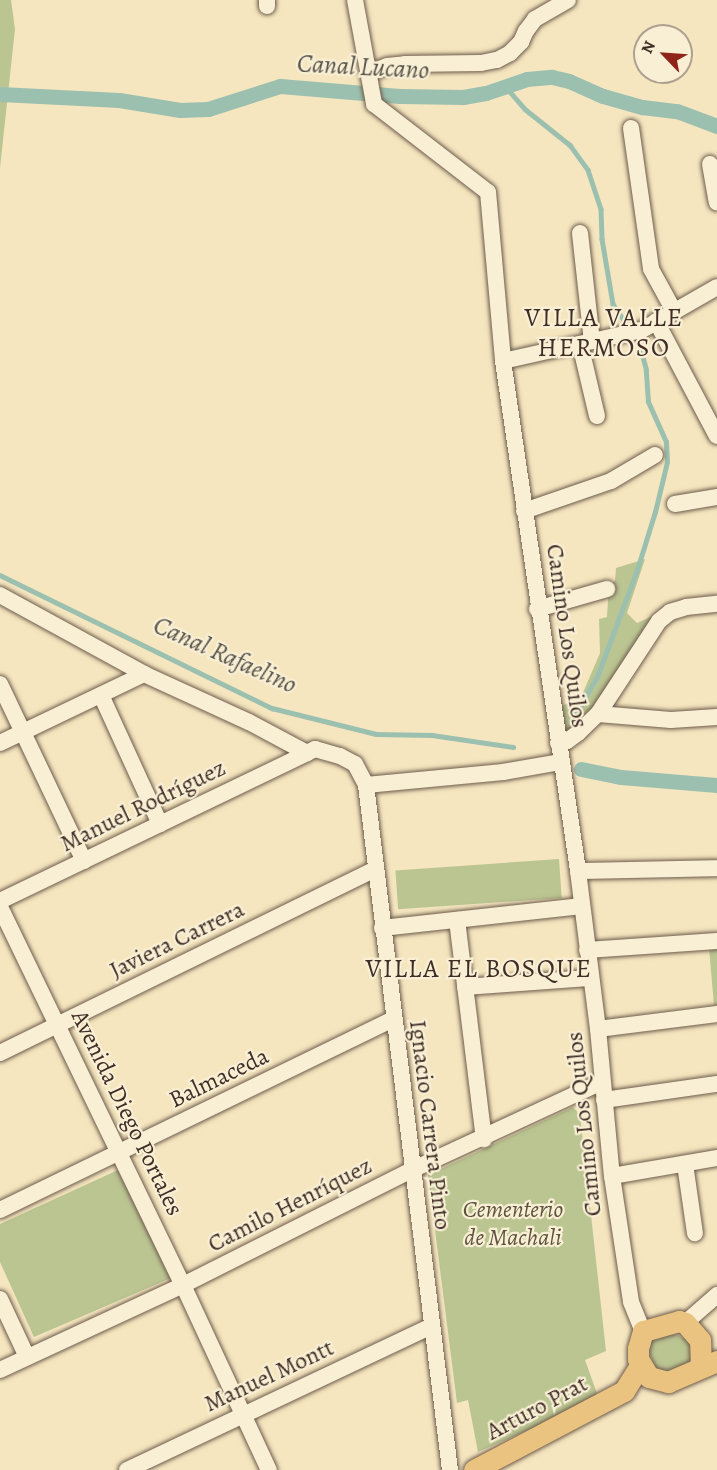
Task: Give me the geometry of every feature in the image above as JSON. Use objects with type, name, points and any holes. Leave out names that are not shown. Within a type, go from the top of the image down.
[{"type":"main road","points":[[643,1331],[679,1321],[686,1323]]},
{"type":"main road","name":"Arturo Prat","points":[[474,1470],[624,1391],[634,1391],[658,1381],[668,1382],[709,1358],[694,1330],[686,1323]]},
{"type":"main road","name":"Arturo Prat","points":[[624,1391],[640,1365],[638,1348],[643,1331]]},
{"type":"main road","points":[[640,1365],[649,1377],[658,1381]]},
{"type":"street","name":"Camino Los Quilos","points":[[355,0],[374,104],[488,192],[503,361],[537,609],[578,870],[598,1029],[612,1176],[631,1302],[643,1331]]},
{"type":"street","points":[[369,72],[387,66],[405,64],[482,63],[497,60],[510,53],[521,42],[535,19],[568,0]]},
{"type":"street","points":[[631,128],[651,270],[674,311]]},
{"type":"street","points":[[711,164],[717,202]]},
{"type":"street","points":[[580,233],[586,342],[597,416]]},
{"type":"street","points":[[503,361],[624,335],[649,326],[716,290]]},
{"type":"street","points":[[649,326],[717,436]]},
{"type":"street","points":[[524,511],[611,481],[656,455]]},
{"type":"street","points":[[675,504],[717,497]]},
{"type":"street","points":[[537,609],[607,589]]},
{"type":"street","name":"Ignacio Carrera Pinto","points":[[0,595],[144,674],[249,722],[307,753],[315,748],[340,756],[355,765],[366,785],[450,1470]]},
{"type":"street","points":[[558,743],[567,741],[598,714],[659,621],[670,612],[686,607],[717,604]]},
{"type":"street","points":[[0,743],[144,674]]},
{"type":"street","points":[[0,684],[84,861]]},
{"type":"street","points":[[101,695],[160,824]]},
{"type":"street","points":[[598,714],[671,720],[717,717]]},
{"type":"street","name":"Manuel Rodríguez","points":[[0,901],[307,753]]},
{"type":"street","points":[[366,785],[503,772],[561,762]]},
{"type":"street","points":[[578,870],[717,868]]},
{"type":"street","name":"Javiera Carrera","points":[[0,1053],[376,869]]},
{"type":"street","points":[[382,928],[582,906]]},
{"type":"street","name":"Avenida Diego Portales","points":[[0,907],[183,1285],[269,1470]]},
{"type":"street","points":[[458,920],[484,1139]]},
{"type":"street","points":[[587,950],[717,941]]},
{"type":"street","points":[[465,987],[590,978]]},
{"type":"street","points":[[598,1029],[717,1014]]},
{"type":"street","name":"Balmaceda","points":[[0,1210],[120,1154],[393,1019]]},
{"type":"street","name":"Camilo Henríquez","points":[[0,1370],[183,1285],[412,1170],[484,1139],[602,1082]]},
{"type":"street","points":[[604,1100],[717,1084]]},
{"type":"street","points":[[612,1176],[717,1158]]},
{"type":"street","points":[[685,1164],[695,1233]]},
{"type":"street","points":[[686,1323],[717,1295]]},
{"type":"street","points":[[0,1299],[27,1357]]},
{"type":"street","name":"Manuel Montt","points":[[127,1470],[431,1326]]},
{"type":"green space","points":[[0,0],[11,0],[15,29],[0,168]]},
{"type":"green space","points":[[645,559],[627,613],[637,623],[657,614],[587,716],[580,723],[563,732],[562,705],[579,702],[600,653],[599,619],[607,617],[609,584],[615,581],[616,568]]},
{"type":"green space","points":[[559,859],[562,898],[398,909],[395,870]]},
{"type":"green space","points":[[717,947],[717,1005],[714,1005],[709,948]]},
{"type":"green space","name":"Cementerio de Machali","points":[[573,1107],[580,1115],[606,1351],[585,1360],[599,1399],[478,1452],[468,1400],[457,1403],[428,1175]]},
{"type":"green space","points":[[118,1170],[171,1278],[34,1337],[0,1262],[0,1224]]},
{"type":"green space","points":[[666,1334],[677,1335],[687,1340],[691,1347],[691,1358],[684,1368],[672,1373],[654,1366],[647,1346],[648,1340]]},
{"type":"waterway","name":"Canal Lucano","points":[[0,94],[119,100],[180,110],[208,109],[280,86],[400,96],[463,97],[486,93],[527,79],[552,77],[569,81],[603,96],[642,107],[677,111],[717,126]]},
{"type":"waterway","points":[[505,86],[525,109],[570,145],[588,170],[601,209],[602,239],[613,304],[629,328]]},
{"type":"waterway","points":[[571,721],[597,677],[637,570],[655,512],[667,462],[666,442],[648,402],[646,370],[639,343],[634,335]]},
{"type":"waterway","name":"Canal Rafaelino","points":[[0,575],[272,708],[376,734],[432,735],[513,747]]},
{"type":"waterway","name":"Canal Rafaelino","points":[[581,769],[621,777],[717,785]]},
{"type":"district","name":"VILLA VALLE HERMOSO","points":[[604,333]]},
{"type":"district","name":"VILLA EL BOSQUE","points":[[479,969]]}]
